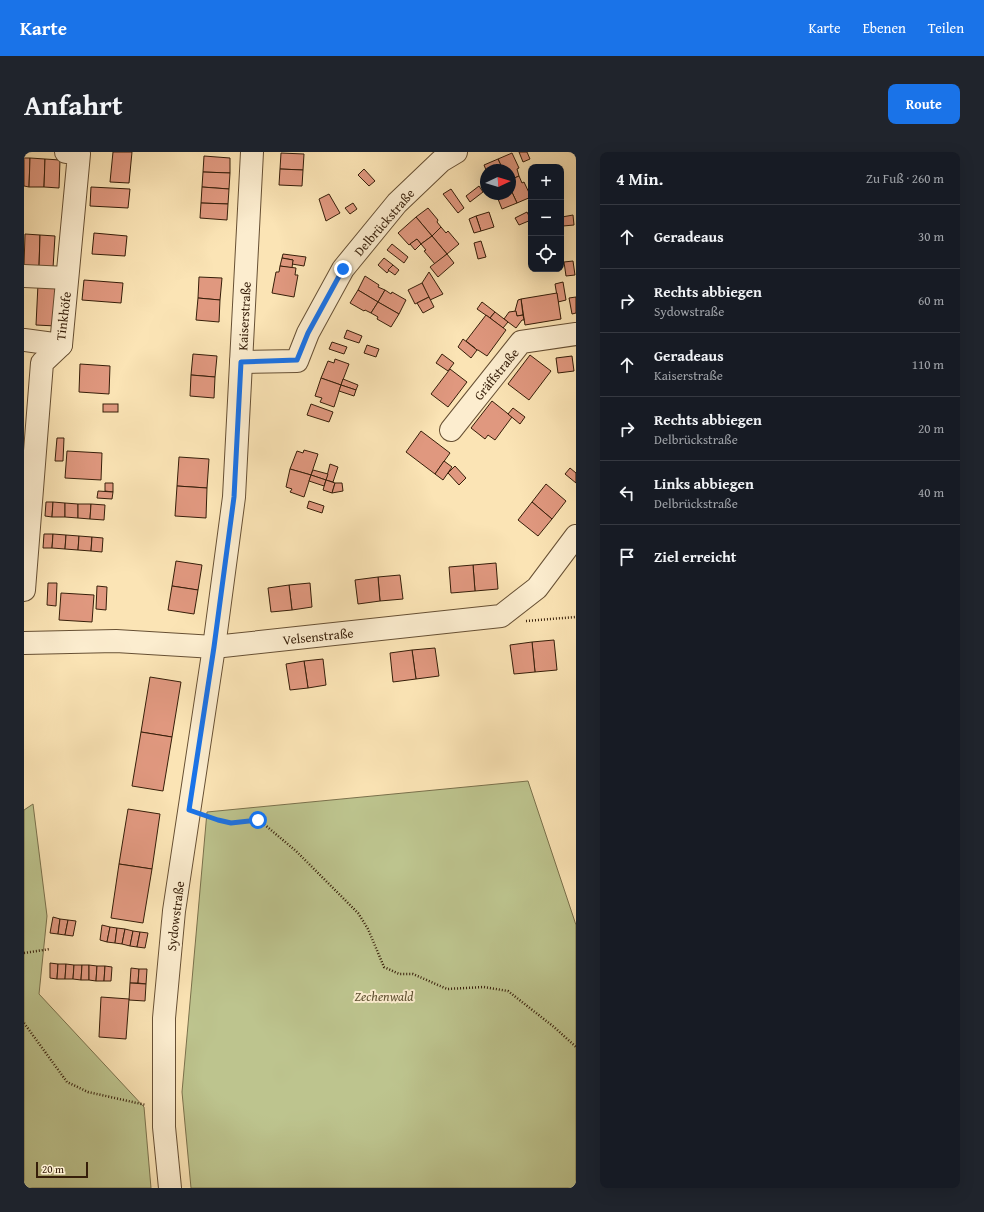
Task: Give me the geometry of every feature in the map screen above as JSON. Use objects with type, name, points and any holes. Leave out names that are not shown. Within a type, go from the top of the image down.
[{"type":"street","name":"Kaiserstraße","points":[[214,647],[234,497],[252,152]]},
{"type":"street","name":"Delbrückstraße","points":[[241,362],[297,360],[308,333],[343,269],[397,203],[441,161],[456,152]]},
{"type":"street","name":"Tinkhöfe","points":[[24,590],[29,476],[42,363],[61,345],[67,278],[72,153]]},
{"type":"street","points":[[24,276],[67,278]]},
{"type":"street","name":"Gräffstraße","points":[[451,430],[521,342],[576,334]]},
{"type":"street","points":[[24,340],[61,345]]},
{"type":"street","points":[[500,616],[537,588],[576,536]]},
{"type":"street","name":"Velsenstraße","points":[[24,643],[116,641],[214,647],[500,616]]},
{"type":"street","name":"Sydowstraße","points":[[170,1188],[164,1127],[165,1011],[174,911],[214,647]]},
{"type":"path","points":[[500,616],[519,622],[576,616]]},
{"type":"path","points":[[189,810],[231,823],[258,820],[296,851],[358,913],[368,929],[384,967],[399,974],[413,974],[447,988],[484,987],[508,991],[554,1027],[576,1047]]},
{"type":"path","points":[[24,953],[50,948]]},
{"type":"path","points":[[24,1023],[66,1082],[88,1092],[164,1110]]},
{"type":"green space","name":"Zechenwald","points":[[528,781],[576,925],[576,1188],[191,1188],[182,1092],[207,812]]},
{"type":"green space","points":[[33,804],[47,916],[39,994],[144,1107],[151,1188],[24,1188],[24,810]]},
{"type":"building","points":[[113,152],[132,152],[129,183],[110,182]]},
{"type":"building","points":[[519,152],[527,152],[530,159],[523,162]]},
{"type":"building","points":[[281,153],[304,154],[303,170],[280,169]]},
{"type":"building","points":[[512,153],[519,168],[517,169],[519,176],[516,177],[516,164],[500,164],[498,159]]},
{"type":"building","points":[[204,156],[230,158],[230,173],[203,172]]},
{"type":"building","points":[[24,158],[30,158],[29,187],[24,186]]},
{"type":"building","points":[[30,158],[45,159],[44,187],[29,187]]},
{"type":"building","points":[[45,159],[60,160],[59,188],[44,187]]},
{"type":"building","points":[[498,159],[500,164],[486,164]]},
{"type":"building","points":[[280,169],[303,170],[302,186],[279,185]]},
{"type":"building","points":[[364,169],[375,181],[369,186],[358,175]]},
{"type":"building","points":[[203,172],[230,173],[229,189],[202,187]]},
{"type":"building","points":[[519,176],[528,191],[528,198],[517,203],[516,200],[516,177]]},
{"type":"building","points":[[479,186],[480,194],[470,202],[466,196]]},
{"type":"building","points":[[91,187],[130,189],[128,208],[90,206]]},
{"type":"building","points":[[202,187],[229,189],[228,204],[201,203]]},
{"type":"building","points":[[451,189],[464,208],[458,213],[443,194]]},
{"type":"building","points":[[329,194],[340,213],[326,221],[319,199]]},
{"type":"building","points":[[498,200],[516,200],[517,203],[502,209]]},
{"type":"building","points":[[201,203],[228,204],[227,220],[200,218]]},
{"type":"building","points":[[353,203],[357,209],[350,214],[345,208]]},
{"type":"building","points":[[428,208],[438,220],[437,222],[441,227],[432,236],[416,217]]},
{"type":"building","points":[[489,212],[494,227],[481,231],[476,216]]},
{"type":"building","points":[[527,212],[528,214],[528,221],[519,225],[515,218]]},
{"type":"building","points":[[573,215],[574,225],[564,226],[564,217]]},
{"type":"building","points":[[476,216],[481,231],[474,233],[469,219]]},
{"type":"building","points":[[416,217],[432,236],[421,244],[417,239],[409,245],[398,233]]},
{"type":"building","points":[[441,227],[446,233],[448,231],[459,244],[447,254],[432,236]]},
{"type":"building","points":[[94,233],[127,236],[125,256],[92,254]]},
{"type":"building","points":[[25,234],[40,235],[39,267],[24,266]]},
{"type":"building","points":[[40,235],[55,236],[53,268],[39,267]]},
{"type":"building","points":[[432,236],[447,254],[435,264],[424,251],[426,250],[421,244]]},
{"type":"building","points":[[417,239],[421,244],[415,250],[410,244]]},
{"type":"building","points":[[481,241],[486,257],[478,259],[474,243]]},
{"type":"building","points":[[392,244],[408,257],[404,263],[387,250]]},
{"type":"building","points":[[283,254],[306,257],[304,266],[292,264],[293,260],[282,258]]},
{"type":"building","points":[[447,254],[454,263],[438,277],[430,267]]},
{"type":"building","points":[[282,258],[293,260],[292,268],[280,266]]},
{"type":"building","points":[[384,258],[393,265],[387,273],[378,265]]},
{"type":"building","points":[[573,261],[575,275],[566,276],[564,262]]},
{"type":"building","points":[[393,265],[399,270],[395,275],[388,270]]},
{"type":"building","points":[[280,266],[296,268],[295,275],[298,275],[294,297],[272,293],[276,272],[279,272]]},
{"type":"building","points":[[429,272],[443,294],[430,300],[422,283]]},
{"type":"building","points":[[365,276],[379,285],[378,287],[385,290],[378,302],[358,290]]},
{"type":"building","points":[[199,277],[222,278],[220,300],[198,298]]},
{"type":"building","points":[[84,280],[123,283],[121,303],[82,300]]},
{"type":"building","points":[[563,282],[566,300],[558,302],[555,284]]},
{"type":"building","points":[[422,283],[429,297],[415,304],[408,290]]},
{"type":"building","points":[[38,284],[58,286],[56,326],[36,325]]},
{"type":"building","points":[[358,290],[378,302],[371,313],[365,310],[364,311],[350,303]]},
{"type":"building","points":[[385,290],[391,294],[392,292],[406,300],[399,314],[378,302]]},
{"type":"building","points":[[557,293],[561,319],[525,325],[521,299]]},
{"type":"building","points":[[429,297],[434,307],[423,313],[417,303]]},
{"type":"building","points":[[576,297],[576,313],[572,314],[569,298]]},
{"type":"building","points":[[198,298],[220,300],[219,322],[196,320]]},
{"type":"building","points":[[521,299],[523,315],[517,316],[515,311],[518,300]]},
{"type":"building","points":[[378,302],[399,314],[391,327],[377,319],[378,317],[371,313]]},
{"type":"building","points":[[482,302],[495,312],[490,318],[477,309]]},
{"type":"building","points":[[516,311],[517,316],[523,315],[524,320],[522,320],[516,328],[504,319],[509,312]]},
{"type":"building","points":[[495,312],[508,322],[503,328],[490,318]]},
{"type":"building","points":[[486,315],[506,330],[487,356],[466,341]]},
{"type":"building","points":[[347,330],[362,336],[359,343],[344,338]]},
{"type":"building","points":[[463,339],[477,350],[471,358],[458,347]]},
{"type":"building","points":[[332,342],[347,347],[344,354],[329,349]]},
{"type":"building","points":[[367,345],[379,349],[376,357],[364,353]]},
{"type":"building","points":[[193,354],[217,356],[215,377],[191,375]]},
{"type":"building","points":[[442,354],[454,363],[448,371],[436,363]]},
{"type":"building","points":[[530,355],[551,371],[529,400],[508,384]]},
{"type":"building","points":[[572,356],[574,371],[558,373],[556,358]]},
{"type":"building","points":[[335,359],[349,364],[341,385],[321,378],[328,361],[334,363]]},
{"type":"building","points":[[80,364],[110,366],[109,394],[79,392]]},
{"type":"building","points":[[450,369],[467,382],[448,407],[431,394]]},
{"type":"building","points":[[191,375],[215,377],[214,398],[190,396]]},
{"type":"building","points":[[321,378],[341,385],[334,407],[320,402],[322,398],[315,396]]},
{"type":"building","points":[[343,379],[358,385],[356,390],[341,385]]},
{"type":"building","points":[[341,385],[356,390],[354,396],[339,391]]},
{"type":"building","points":[[492,401],[512,417],[495,440],[488,435],[485,439],[471,428]]},
{"type":"building","points":[[103,404],[118,404],[118,412],[103,412]]},
{"type":"building","points":[[311,404],[333,412],[329,422],[307,415]]},
{"type":"building","points":[[513,408],[525,417],[520,424],[508,414]]},
{"type":"building","points":[[421,431],[450,453],[435,474],[406,452]]},
{"type":"building","points":[[57,438],[64,438],[63,461],[55,461]]},
{"type":"building","points":[[304,450],[318,454],[311,475],[290,469],[297,451],[303,453]]},
{"type":"building","points":[[67,451],[102,453],[101,480],[65,478]]},
{"type":"building","points":[[179,457],[209,459],[207,488],[177,486]]},
{"type":"building","points":[[444,461],[452,467],[443,480],[435,474]]},
{"type":"building","points":[[330,464],[338,467],[333,482],[326,480]]},
{"type":"building","points":[[455,466],[466,478],[459,485],[448,473]]},
{"type":"building","points":[[570,468],[576,473],[576,483],[565,474]]},
{"type":"building","points":[[290,469],[311,475],[304,497],[290,492],[292,489],[286,487]]},
{"type":"building","points":[[313,470],[328,474],[326,480],[311,475]]},
{"type":"building","points":[[311,475],[326,480],[324,486],[309,481]]},
{"type":"building","points":[[326,480],[335,483],[332,493],[323,490]]},
{"type":"building","points":[[105,483],[113,483],[113,492],[105,491]]},
{"type":"building","points":[[335,483],[342,483],[343,491],[332,493]]},
{"type":"building","points":[[546,484],[566,501],[552,519],[532,502]]},
{"type":"building","points":[[177,486],[207,488],[206,518],[175,516]]},
{"type":"building","points":[[98,491],[113,492],[112,499],[97,498]]},
{"type":"building","points":[[309,501],[324,506],[322,513],[307,508]]},
{"type":"building","points":[[46,502],[53,502],[52,517],[45,516]]},
{"type":"building","points":[[53,502],[65,503],[65,517],[52,517]]},
{"type":"building","points":[[532,502],[552,519],[538,536],[518,520]]},
{"type":"building","points":[[65,503],[78,504],[78,518],[65,517]]},
{"type":"building","points":[[78,504],[91,504],[90,519],[78,518]]},
{"type":"building","points":[[91,504],[105,505],[104,520],[90,519]]},
{"type":"building","points":[[44,534],[53,534],[52,548],[43,548]]},
{"type":"building","points":[[53,534],[66,535],[65,549],[52,548]]},
{"type":"building","points":[[66,535],[79,536],[78,550],[65,549]]},
{"type":"building","points":[[79,536],[92,537],[91,551],[78,550]]},
{"type":"building","points":[[92,537],[103,538],[102,552],[91,551]]},
{"type":"building","points":[[176,561],[202,565],[198,590],[172,586]]},
{"type":"building","points":[[496,563],[498,589],[475,591],[473,565]]},
{"type":"building","points":[[473,565],[475,591],[451,593],[449,567]]},
{"type":"building","points":[[400,575],[403,599],[380,601],[378,577]]},
{"type":"building","points":[[378,577],[380,601],[358,604],[355,580]]},
{"type":"building","points":[[48,583],[57,583],[56,606],[47,605]]},
{"type":"building","points":[[310,583],[312,607],[292,610],[289,585]]},
{"type":"building","points":[[289,585],[292,610],[271,612],[268,588]]},
{"type":"building","points":[[97,586],[107,587],[106,610],[96,609]]},
{"type":"building","points":[[172,586],[198,590],[194,614],[168,610]]},
{"type":"building","points":[[61,593],[94,595],[92,622],[59,620]]},
{"type":"building","points":[[554,640],[557,670],[535,672],[532,642]]},
{"type":"building","points":[[532,642],[535,672],[514,674],[510,645]]},
{"type":"building","points":[[435,648],[439,676],[416,679],[412,650]]},
{"type":"building","points":[[412,650],[416,679],[393,682],[390,653]]},
{"type":"building","points":[[323,659],[326,685],[308,688],[304,661]]},
{"type":"building","points":[[304,661],[308,688],[290,690],[286,664]]},
{"type":"building","points":[[150,677],[181,682],[172,737],[141,732]]},
{"type":"building","points":[[141,732],[172,737],[163,791],[132,786]]},
{"type":"building","points":[[128,809],[160,814],[152,869],[119,864]]},
{"type":"building","points":[[119,864],[152,869],[143,923],[111,918]]},
{"type":"building","points":[[53,917],[60,919],[58,934],[50,933]]},
{"type":"building","points":[[60,919],[68,920],[65,935],[58,934]]},
{"type":"building","points":[[68,920],[76,921],[73,936],[65,935]]},
{"type":"building","points":[[102,925],[110,927],[107,942],[100,940]]},
{"type":"building","points":[[110,927],[117,928],[115,943],[107,942]]},
{"type":"building","points":[[117,928],[125,929],[122,944],[115,943]]},
{"type":"building","points":[[125,929],[133,931],[130,946],[122,944]]},
{"type":"building","points":[[133,931],[140,932],[137,947],[130,946]]},
{"type":"building","points":[[140,932],[148,933],[145,948],[137,947]]},
{"type":"building","points":[[50,963],[58,964],[57,979],[50,978]]},
{"type":"building","points":[[58,964],[66,964],[65,979],[57,979]]},
{"type":"building","points":[[66,964],[74,965],[73,979],[65,979]]},
{"type":"building","points":[[74,965],[82,965],[81,980],[73,979]]},
{"type":"building","points":[[82,965],[89,965],[89,980],[81,980]]},
{"type":"building","points":[[89,965],[97,966],[96,981],[89,980]]},
{"type":"building","points":[[97,966],[105,966],[104,981],[96,981]]},
{"type":"building","points":[[105,966],[112,967],[111,981],[104,981]]},
{"type":"building","points":[[131,968],[139,969],[138,983],[130,983]]},
{"type":"building","points":[[139,969],[147,969],[146,984],[138,983]]},
{"type":"building","points":[[130,983],[146,984],[145,1001],[129,1000]]},
{"type":"building","points":[[101,997],[129,999],[126,1039],[99,1037]]},
{"type":"route","points":[[258,820],[231,823],[189,810],[214,647],[234,497],[241,362],[297,360],[308,333],[343,269]]}]
